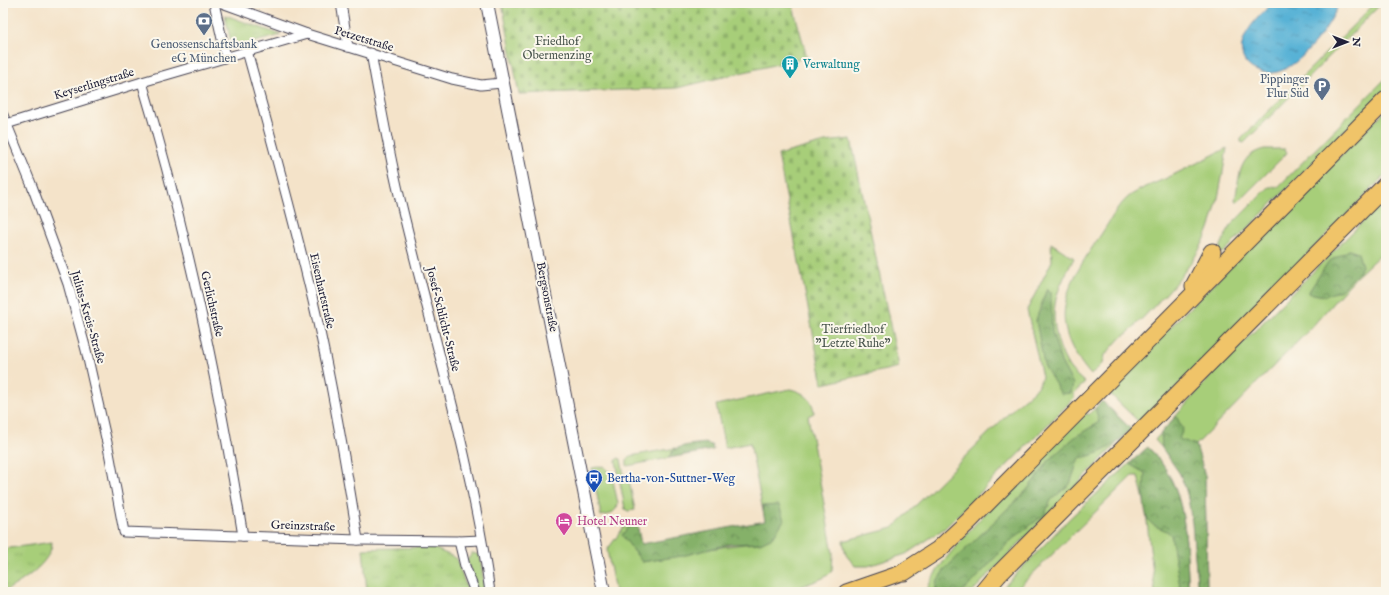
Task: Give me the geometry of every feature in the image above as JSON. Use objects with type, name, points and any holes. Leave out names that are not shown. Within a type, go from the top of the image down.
[{"type":"highway","points":[[904,572],[938,550],[968,522],[1386,100]]},
{"type":"highway","points":[[984,592],[998,575],[1123,449],[1159,415],[1386,185]]},
{"type":"highway","points":[[1184,303],[1212,252]]},
{"type":"main road","points":[[846,592],[904,572]]},
{"type":"street","points":[[214,3],[226,56]]},
{"type":"street","name":"Petzetstraße","points":[[222,3],[232,5],[348,48],[370,53],[469,84],[502,83]]},
{"type":"street","points":[[341,3],[348,48]]},
{"type":"street","name":"Bergsonstraße","points":[[487,3],[502,83],[548,302],[604,592]]},
{"type":"street","name":"Keyserlingstraße","points":[[4,121],[142,82],[226,56],[307,34]]},
{"type":"street","name":"Eisenhartstraße","points":[[247,51],[284,182],[316,315],[338,419],[358,540]]},
{"type":"street","name":"Josef-Schlicht-Straße","points":[[370,53],[397,186],[454,414],[481,540],[490,592]]},
{"type":"street","name":"Gerlichstraße","points":[[142,82],[178,213],[207,333],[226,430],[243,536]]},
{"type":"street","name":"Julius-Kreis-Straße","points":[[4,121],[68,284],[88,358],[108,447],[124,532]]},
{"type":"street","name":"Greinzstraße","points":[[124,532],[358,540],[481,540]]},
{"type":"street","points":[[459,541],[465,566],[475,592]]},
{"type":"green space","name":"Friedhof Obermenzing","points":[[502,3],[792,3],[807,57],[677,88],[519,94]]},
{"type":"green space","points":[[1375,3],[1382,3],[1244,143],[1241,142],[1241,139]]},
{"type":"green space","points":[[225,15],[281,35],[232,48]]},
{"type":"green space","points":[[1386,78],[1386,89],[1223,253],[1218,252],[1230,226],[1269,187],[1278,187]]},
{"type":"green space","points":[[1386,110],[1386,174],[1152,412],[1150,410],[1139,422],[1109,393],[1121,382],[1119,379]]},
{"type":"green space","name":"Tierfriedhof \"Letzte Ruhe\"","points":[[851,139],[899,367],[823,384],[778,155],[825,142]]},
{"type":"green space","points":[[1227,148],[1220,189],[1213,217],[1203,243],[1196,255],[1173,286],[1128,333],[1121,337],[1105,355],[1103,363],[1091,375],[1077,356],[1068,338],[1064,321],[1065,305],[1077,272],[1118,208],[1126,199],[1144,188]]},
{"type":"green space","points":[[1264,149],[1285,149],[1287,153],[1238,202],[1235,200],[1241,168],[1244,162],[1255,152]]},
{"type":"green space","points":[[1386,198],[1386,249],[1355,278],[1310,329],[1196,445],[1205,476],[1207,592],[1198,592],[1194,532],[1189,502],[1180,474],[1175,465],[1155,440],[1215,371]]},
{"type":"green space","points":[[1051,243],[1074,258],[1057,295],[1054,314],[1056,332],[1061,351],[1071,369],[1085,383],[1074,393],[1074,398],[945,528],[906,554],[868,566],[855,566],[846,555],[843,541],[893,528],[1017,405],[1038,387],[1042,377],[1027,310],[1052,261]]},
{"type":"green space","points":[[1349,250],[1358,253],[1362,266],[1359,272],[1341,290],[1324,296],[1308,293],[1328,262]]},
{"type":"green space","points":[[1047,288],[1051,292],[1052,331],[1061,362],[1073,384],[1071,393],[1061,394],[1044,365],[1036,320]]},
{"type":"green space","points":[[790,389],[803,394],[812,403],[814,413],[808,416],[833,553],[832,571],[823,578],[801,586],[791,592],[615,592],[607,550],[627,523],[636,520],[637,523],[629,527],[642,562],[715,548],[759,543],[779,506],[762,506],[750,443],[725,448],[716,405]]},
{"type":"green space","points":[[1102,401],[1131,429],[972,592],[968,590],[966,592],[927,592],[934,576],[949,554],[971,529],[1049,449],[1086,413],[1088,415]]},
{"type":"green space","points":[[1102,401],[1131,429],[1120,440],[1101,452],[1079,458],[1070,484],[1051,500],[1045,514],[1009,542],[973,582],[961,592],[935,592],[937,581],[945,569],[1027,490],[1050,459],[1075,437],[1099,422],[1095,408]]},
{"type":"green space","points":[[1176,416],[1183,429],[1179,439],[1196,445],[1205,476],[1207,592],[1198,592],[1192,523],[1187,492],[1180,474],[1162,448],[1161,433]]},
{"type":"green space","points":[[705,443],[712,445],[713,450],[669,458],[671,453],[679,448]]},
{"type":"green space","points":[[1148,447],[1161,463],[1171,479],[1178,496],[1185,533],[1189,592],[1155,592],[1145,504],[1138,476],[1132,476],[1014,592],[999,592],[1070,518]]},
{"type":"green space","points":[[1148,447],[1161,463],[1171,479],[1178,496],[1185,533],[1189,592],[1181,592],[1171,535],[1148,520],[1144,500],[1145,473],[1129,464]]},
{"type":"green space","points":[[676,448],[671,453],[669,458],[627,466],[627,460],[630,456]]},
{"type":"green space","points":[[618,458],[621,459],[625,482],[629,481],[635,510],[628,511],[625,509],[616,461]]},
{"type":"green space","points":[[604,466],[612,476],[618,504],[616,509],[611,514],[601,516],[592,468]]},
{"type":"green space","points":[[779,505],[784,520],[773,537],[760,543],[730,544],[682,556],[642,562],[622,535],[629,526],[637,523],[641,544],[765,521],[762,506]]},
{"type":"green space","points":[[52,542],[51,550],[41,565],[26,578],[3,592],[3,549]]},
{"type":"green space","points":[[431,547],[456,558],[468,592],[367,592],[363,549]]},
{"type":"green space","points":[[472,553],[480,555],[485,592],[478,592],[467,561]]},
{"type":"water","points":[[1273,3],[1339,3],[1324,31],[1300,58],[1283,70],[1267,73],[1259,72],[1252,69],[1243,58],[1243,41],[1248,30]]},
{"type":"place","name":"Genossenschaftsbank eG München","points":[[204,36]]},
{"type":"place","name":"Verwaltung","points":[[790,79]]},
{"type":"place","name":"Pippinger Flur Süd","points":[[1322,101]]},
{"type":"place","name":"Bertha-von-Suttner-Weg","points":[[594,493]]},
{"type":"place","name":"Hotel Neuner","points":[[564,536]]}]
